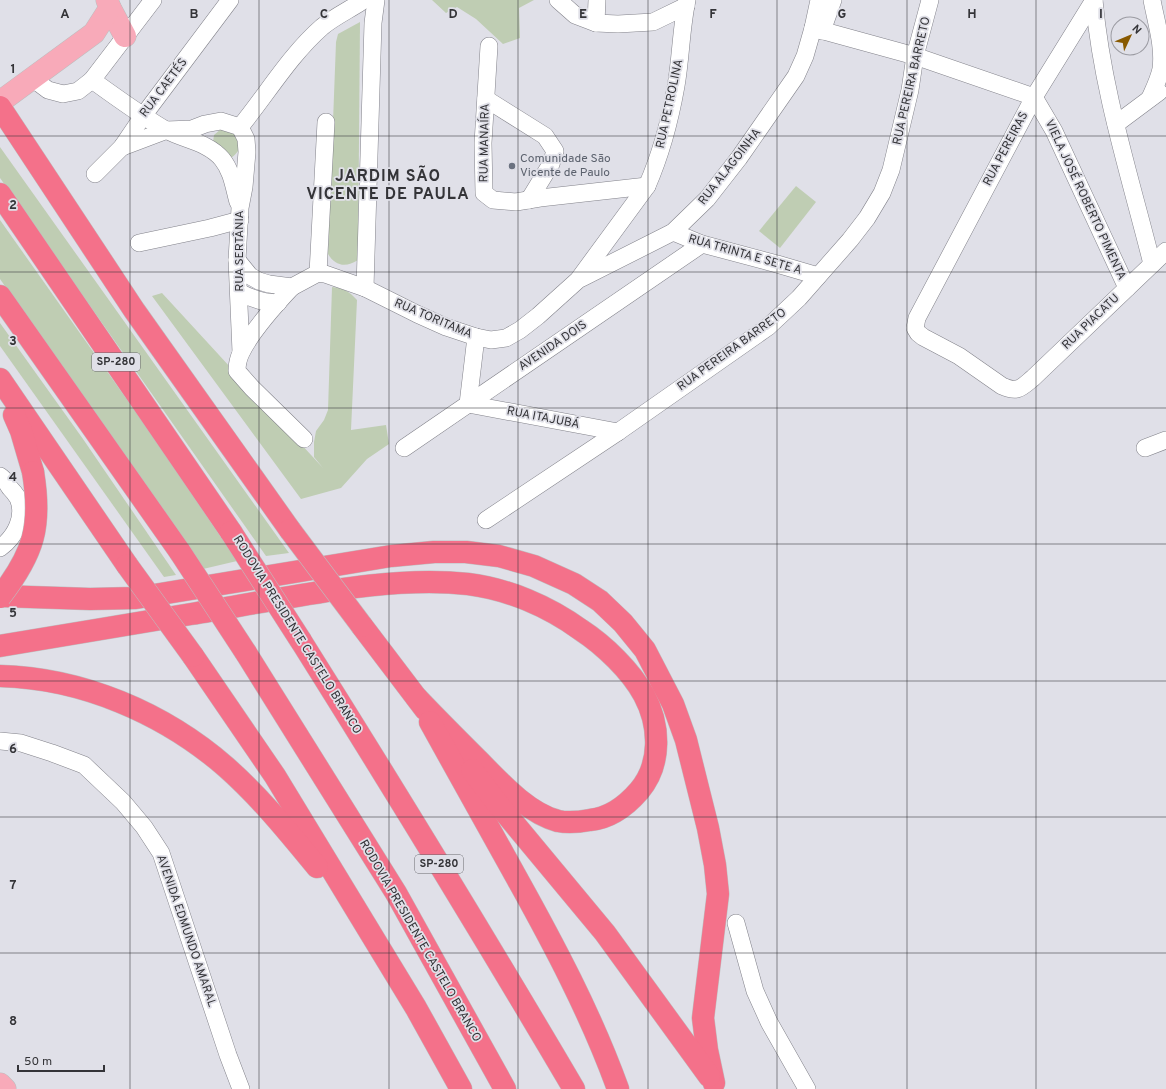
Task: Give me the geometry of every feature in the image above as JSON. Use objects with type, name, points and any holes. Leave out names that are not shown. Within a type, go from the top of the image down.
[{"type":"highway","points":[[0,108],[134,310],[290,530],[497,803],[605,933],[716,1086]]},
{"type":"highway","points":[[0,134],[134,310]]},
{"type":"highway","name":"RODOVIA PRESIDENTE CASTELO BRANCO","points":[[0,194],[232,532],[369,749],[479,929],[574,1089]]},
{"type":"highway","name":"RODOVIA PRESIDENTE CASTELO BRANCO","points":[[0,296],[180,552],[246,653],[396,893],[504,1089]]},
{"type":"highway","points":[[0,379],[127,565],[193,656],[275,776],[416,1008],[461,1089]]},
{"type":"highway","points":[[0,390],[21,431],[33,472],[37,505],[35,531],[30,550],[21,566],[0,596]]},
{"type":"highway","points":[[0,596],[90,599],[136,598],[391,556],[434,552],[466,552],[499,556],[534,566],[574,584],[600,601],[623,623],[645,650],[673,704],[686,740],[708,828],[715,865],[718,894],[703,1018],[707,1050],[716,1086]]},
{"type":"highway","points":[[0,646],[370,585],[438,582],[470,584],[496,590],[526,600],[549,610],[574,624],[610,653],[643,693],[652,712],[656,728],[657,750],[652,769],[643,786],[631,801],[615,812],[596,820],[577,822],[557,820],[537,812],[516,797],[417,698]]},
{"type":"highway","points":[[0,676],[46,681],[102,695],[155,718],[203,749],[247,786],[287,831],[365,925]]},
{"type":"highway","points":[[417,698],[547,932],[608,1059],[618,1089]]},
{"type":"main road","points":[[108,4],[125,36]]},
{"type":"main road","points":[[0,102],[94,33],[108,4]]},
{"type":"main road","points":[[94,33],[125,36]]},
{"type":"main road","points":[[0,1084],[5,1089]]},
{"type":"street","points":[[26,83],[63,94],[78,91],[92,80],[153,0]]},
{"type":"street","name":"RUA CAETÉS","points":[[95,174],[122,146],[230,0]]},
{"type":"street","points":[[558,0],[575,16],[596,23],[618,24],[653,22],[687,3]]},
{"type":"street","points":[[596,23],[597,0]]},
{"type":"street","name":"RUA ALAGOINHA","points":[[578,280],[673,232],[707,199],[739,158],[796,76],[818,30],[819,0]]},
{"type":"street","points":[[833,0],[818,30],[915,56],[1034,97]]},
{"type":"street","name":"RUA PEREIRA BARRETO","points":[[486,520],[618,432],[768,327],[799,298],[818,276],[862,223],[882,194],[897,148],[910,90],[915,56],[930,0]]},
{"type":"street","points":[[1094,0],[1096,28],[1116,124],[1152,264]]},
{"type":"street","name":"RUA PEREIRAS","points":[[1033,378],[1019,389],[1009,389],[989,378],[959,356],[918,333],[915,328],[917,318],[1034,97],[1094,0]]},
{"type":"street","points":[[1150,98],[1161,70],[1162,58],[1152,0]]},
{"type":"street","points":[[122,146],[166,130],[192,129],[205,124],[221,121],[240,127],[291,60],[323,27],[366,1],[373,23],[365,288]]},
{"type":"street","name":"RUA PETROLINA","points":[[578,280],[647,186],[654,169],[666,136],[676,85],[687,3]]},
{"type":"street","name":"RUA MANAÍRA","points":[[489,46],[483,143],[484,193],[493,200],[516,202],[647,186]]},
{"type":"street","points":[[92,80],[143,116],[166,130],[215,151],[229,169],[240,214],[210,228],[139,243]]},
{"type":"street","points":[[1116,124],[1166,87]]},
{"type":"street","name":"VIELA JOSÉ ROBERTO PIMENTA","points":[[1034,97],[1054,131],[1127,288]]},
{"type":"street","points":[[486,99],[545,136],[555,151],[551,164],[529,200]]},
{"type":"street","points":[[304,439],[237,371],[241,352],[278,303],[292,287],[318,273],[326,122]]},
{"type":"street","name":"RUA SERTÂNIA","points":[[240,127],[246,139],[247,152],[240,214],[237,260],[241,352]]},
{"type":"street","name":"RUA TRINTA E SETE A","points":[[673,232],[702,244],[818,276]]},
{"type":"street","name":"AVENIDA DOIS","points":[[404,448],[702,244]]},
{"type":"street","name":"RUA PIACATU","points":[[1033,378],[1166,251]]},
{"type":"street","points":[[237,260],[250,276],[259,281],[292,287]]},
{"type":"street","name":"RUA TORITAMA","points":[[318,273],[365,288],[446,327],[476,337],[491,340],[506,338],[520,330],[578,280]]},
{"type":"street","points":[[239,292],[257,301],[265,303],[278,303]]},
{"type":"street","points":[[468,404],[476,337]]},
{"type":"street","name":"RUA ITAJUBÁ","points":[[468,404],[618,432]]},
{"type":"street","points":[[1145,448],[1166,440]]},
{"type":"street","points":[[0,476],[4,479],[18,499],[22,515],[15,532],[3,546]]},
{"type":"street","name":"AVENIDA EDMUNDO AMARAL","points":[[0,740],[21,743],[84,765],[123,802],[144,827],[161,853],[228,1055],[241,1089]]},
{"type":"street","points":[[736,923],[752,982],[758,997],[769,1022],[807,1089]]},
{"type":"green space","points":[[432,0],[534,0],[519,8],[520,38],[503,44],[476,19],[457,7],[446,13]]},
{"type":"green space","points":[[360,22],[358,260],[354,263],[345,265],[337,263],[328,254],[336,42],[338,34]]},
{"type":"green space","points":[[221,129],[231,130],[239,136],[241,144],[240,148],[231,158],[213,142],[214,135]]},
{"type":"green space","points":[[0,147],[289,553],[266,556],[0,178]]},
{"type":"green space","points":[[796,186],[816,202],[780,248],[759,231]]},
{"type":"green space","points":[[0,220],[152,435],[237,561],[203,569],[0,279]]},
{"type":"green space","points":[[332,287],[346,290],[357,300],[351,430],[386,425],[389,444],[367,459],[341,488],[301,499],[152,296],[162,293],[323,468],[314,457],[314,442],[316,431],[324,420],[328,410]]},
{"type":"green space","points":[[0,323],[83,439],[176,575],[164,577],[0,346]]},
{"type":"place","name":"Comunidade São Vicente de Paulo","points":[[512,166]]},
{"type":"district","name":"JARDIM SÃO VICENTE DE PAULA","points":[[388,186]]}]
